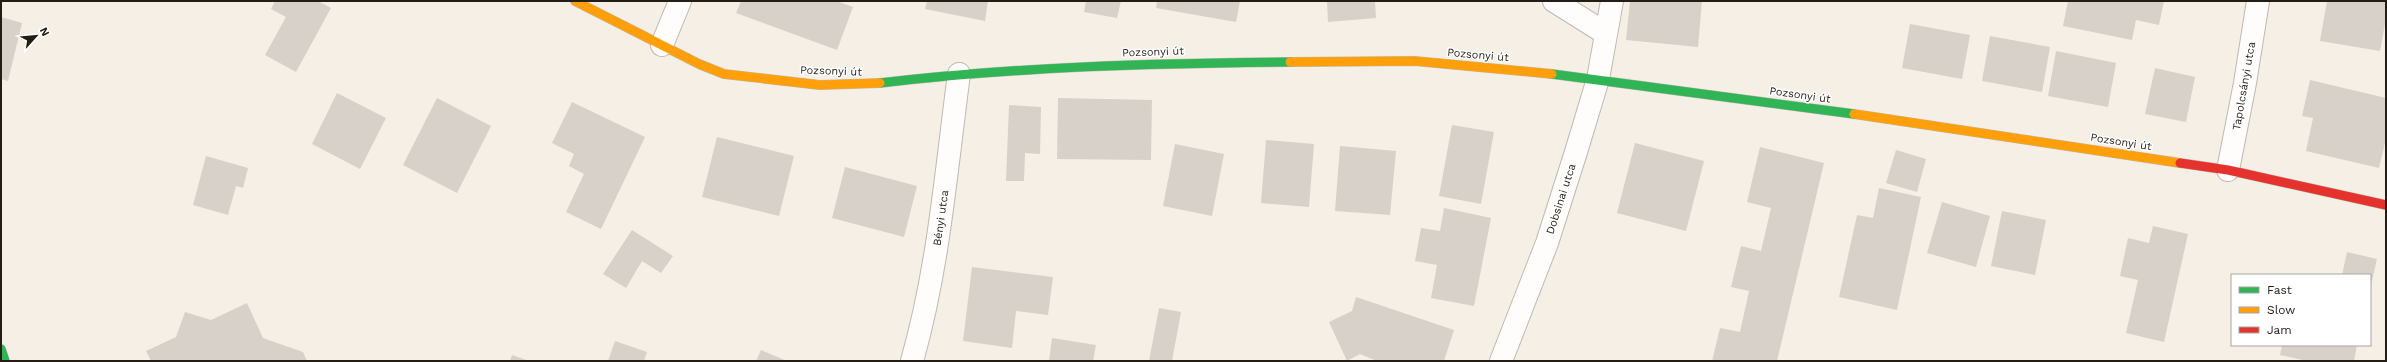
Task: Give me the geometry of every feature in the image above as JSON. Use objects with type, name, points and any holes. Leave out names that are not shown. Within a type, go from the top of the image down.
[{"type":"street","name":"Pozsonyi út","points":[[575,1],[699,64],[724,74],[820,85],[873,84],[959,74],[1151,63],[1414,61],[1598,79],[1853,114],[2228,170],[2386,205]]},
{"type":"street","points":[[662,45],[680,1]]},
{"type":"street","points":[[1554,1],[1606,33]]},
{"type":"street","name":"Dobsinai utca","points":[[1501,361],[1547,243],[1598,79],[1612,1]]},
{"type":"street","name":"Tapolcsányi utca","points":[[2228,170],[2245,83],[2258,1]]},
{"type":"street","name":"Bényi utca","points":[[912,361],[926,307],[944,204],[959,74]]},
{"type":"street","points":[[1,349],[5,361]]},
{"type":"building","points":[[275,1],[318,1],[331,8],[296,72],[265,55],[286,17],[271,9]]},
{"type":"building","points":[[741,1],[837,1],[853,7],[837,50],[736,13]]},
{"type":"building","points":[[927,1],[988,1],[985,21],[925,9]]},
{"type":"building","points":[[1086,1],[1121,1],[1117,18],[1084,12]]},
{"type":"building","points":[[1157,1],[1240,1],[1236,22],[1156,8]]},
{"type":"building","points":[[1327,1],[1375,1],[1376,18],[1328,22]]},
{"type":"building","points":[[1630,1],[1702,1],[1698,47],[1626,40]]},
{"type":"building","points":[[2068,1],[2164,1],[2159,25],[2136,20],[2132,40],[2063,26]]},
{"type":"building","points":[[2327,1],[2386,1],[2386,19],[2380,51],[2320,41]]},
{"type":"building","points":[[1,17],[22,23],[8,81],[1,79]]},
{"type":"building","points":[[1910,24],[1970,35],[1962,79],[1902,68]]},
{"type":"building","points":[[1990,36],[2050,47],[2042,92],[1982,81]]},
{"type":"building","points":[[2056,51],[2116,63],[2108,107],[2048,96]]},
{"type":"building","points":[[2155,68],[2195,77],[2186,122],[2145,114]]},
{"type":"building","points":[[2310,80],[2386,98],[2386,139],[2379,168],[2306,151],[2313,118],[2302,116]]},
{"type":"building","points":[[337,93],[386,118],[360,169],[312,144]]},
{"type":"building","points":[[437,98],[491,126],[457,193],[403,165]]},
{"type":"building","points":[[1058,98],[1152,100],[1151,160],[1057,159]]},
{"type":"building","points":[[572,102],[645,137],[601,229],[566,212],[584,174],[569,166],[574,154],[552,143]]},
{"type":"building","points":[[1009,105],[1041,107],[1040,154],[1025,153],[1024,181],[1006,181]]},
{"type":"building","points":[[1452,125],[1494,132],[1481,204],[1439,196]]},
{"type":"building","points":[[717,137],[794,156],[779,216],[702,197]]},
{"type":"building","points":[[1266,140],[1314,144],[1309,207],[1261,203]]},
{"type":"building","points":[[1635,143],[1704,161],[1686,231],[1617,213]]},
{"type":"building","points":[[1175,144],[1224,154],[1212,216],[1163,206]]},
{"type":"building","points":[[1340,146],[1396,151],[1390,215],[1335,211]]},
{"type":"building","points":[[1760,147],[1824,163],[1777,361],[1712,361],[1720,328],[1740,332],[1749,291],[1731,287],[1741,246],[1761,251],[1771,208],[1747,202]]},
{"type":"building","points":[[1896,150],[1926,159],[1917,192],[1886,183]]},
{"type":"building","points":[[206,156],[248,168],[243,188],[236,186],[228,215],[193,205]]},
{"type":"building","points":[[845,167],[917,186],[904,237],[832,218]]},
{"type":"building","points":[[1879,188],[1921,197],[1897,310],[1839,297],[1857,215],[1873,218]]},
{"type":"building","points":[[1942,202],[1990,216],[1976,267],[1927,253]]},
{"type":"building","points":[[1444,208],[1491,218],[1474,306],[1431,298],[1437,265],[1415,261],[1421,228],[1440,231]]},
{"type":"building","points":[[2002,211],[2046,220],[2035,275],[1991,266]]},
{"type":"building","points":[[2153,226],[2188,234],[2164,342],[2126,333],[2138,280],[2120,276],[2128,238],[2149,243]]},
{"type":"building","points":[[632,230],[673,256],[661,273],[642,261],[626,288],[603,274]]},
{"type":"building","points":[[2347,252],[2377,259],[2371,285],[2371,274],[2342,274]]},
{"type":"building","points":[[972,267],[1053,277],[1048,315],[1016,311],[1012,348],[963,341]]},
{"type":"building","points":[[1356,297],[1454,330],[1444,361],[1377,361],[1360,354],[1347,361],[1329,322],[1352,311]]},
{"type":"building","points":[[247,303],[263,338],[303,352],[307,361],[151,361],[146,351],[176,337],[185,312],[211,320]]},
{"type":"building","points":[[1159,308],[1181,312],[1172,361],[1149,361]]},
{"type":"building","points":[[1052,338],[1096,345],[1093,361],[1049,361]]},
{"type":"building","points":[[615,341],[647,352],[644,361],[608,361]]},
{"type":"building","points":[[2282,346],[2357,346],[2354,361],[2307,361],[2280,355]]},
{"type":"building","points":[[761,350],[787,361],[756,361]]},
{"type":"building","points":[[512,355],[529,361],[510,361]]},
{"type":"traffic: fast","points":[[880,83],[982,73],[1085,67],[1187,63],[1290,62]]},
{"type":"traffic: fast","points":[[1552,74],[1854,114]]},
{"type":"traffic: fast","points":[[1,349],[5,361]]},
{"type":"traffic: slow","points":[[575,1],[699,64],[724,74],[820,85],[880,83]]},
{"type":"traffic: slow","points":[[1290,62],[1415,61],[1552,74]]},
{"type":"traffic: slow","points":[[1854,114],[2180,163]]},
{"type":"traffic: jam","points":[[2180,163],[2228,170],[2386,205]]}]
